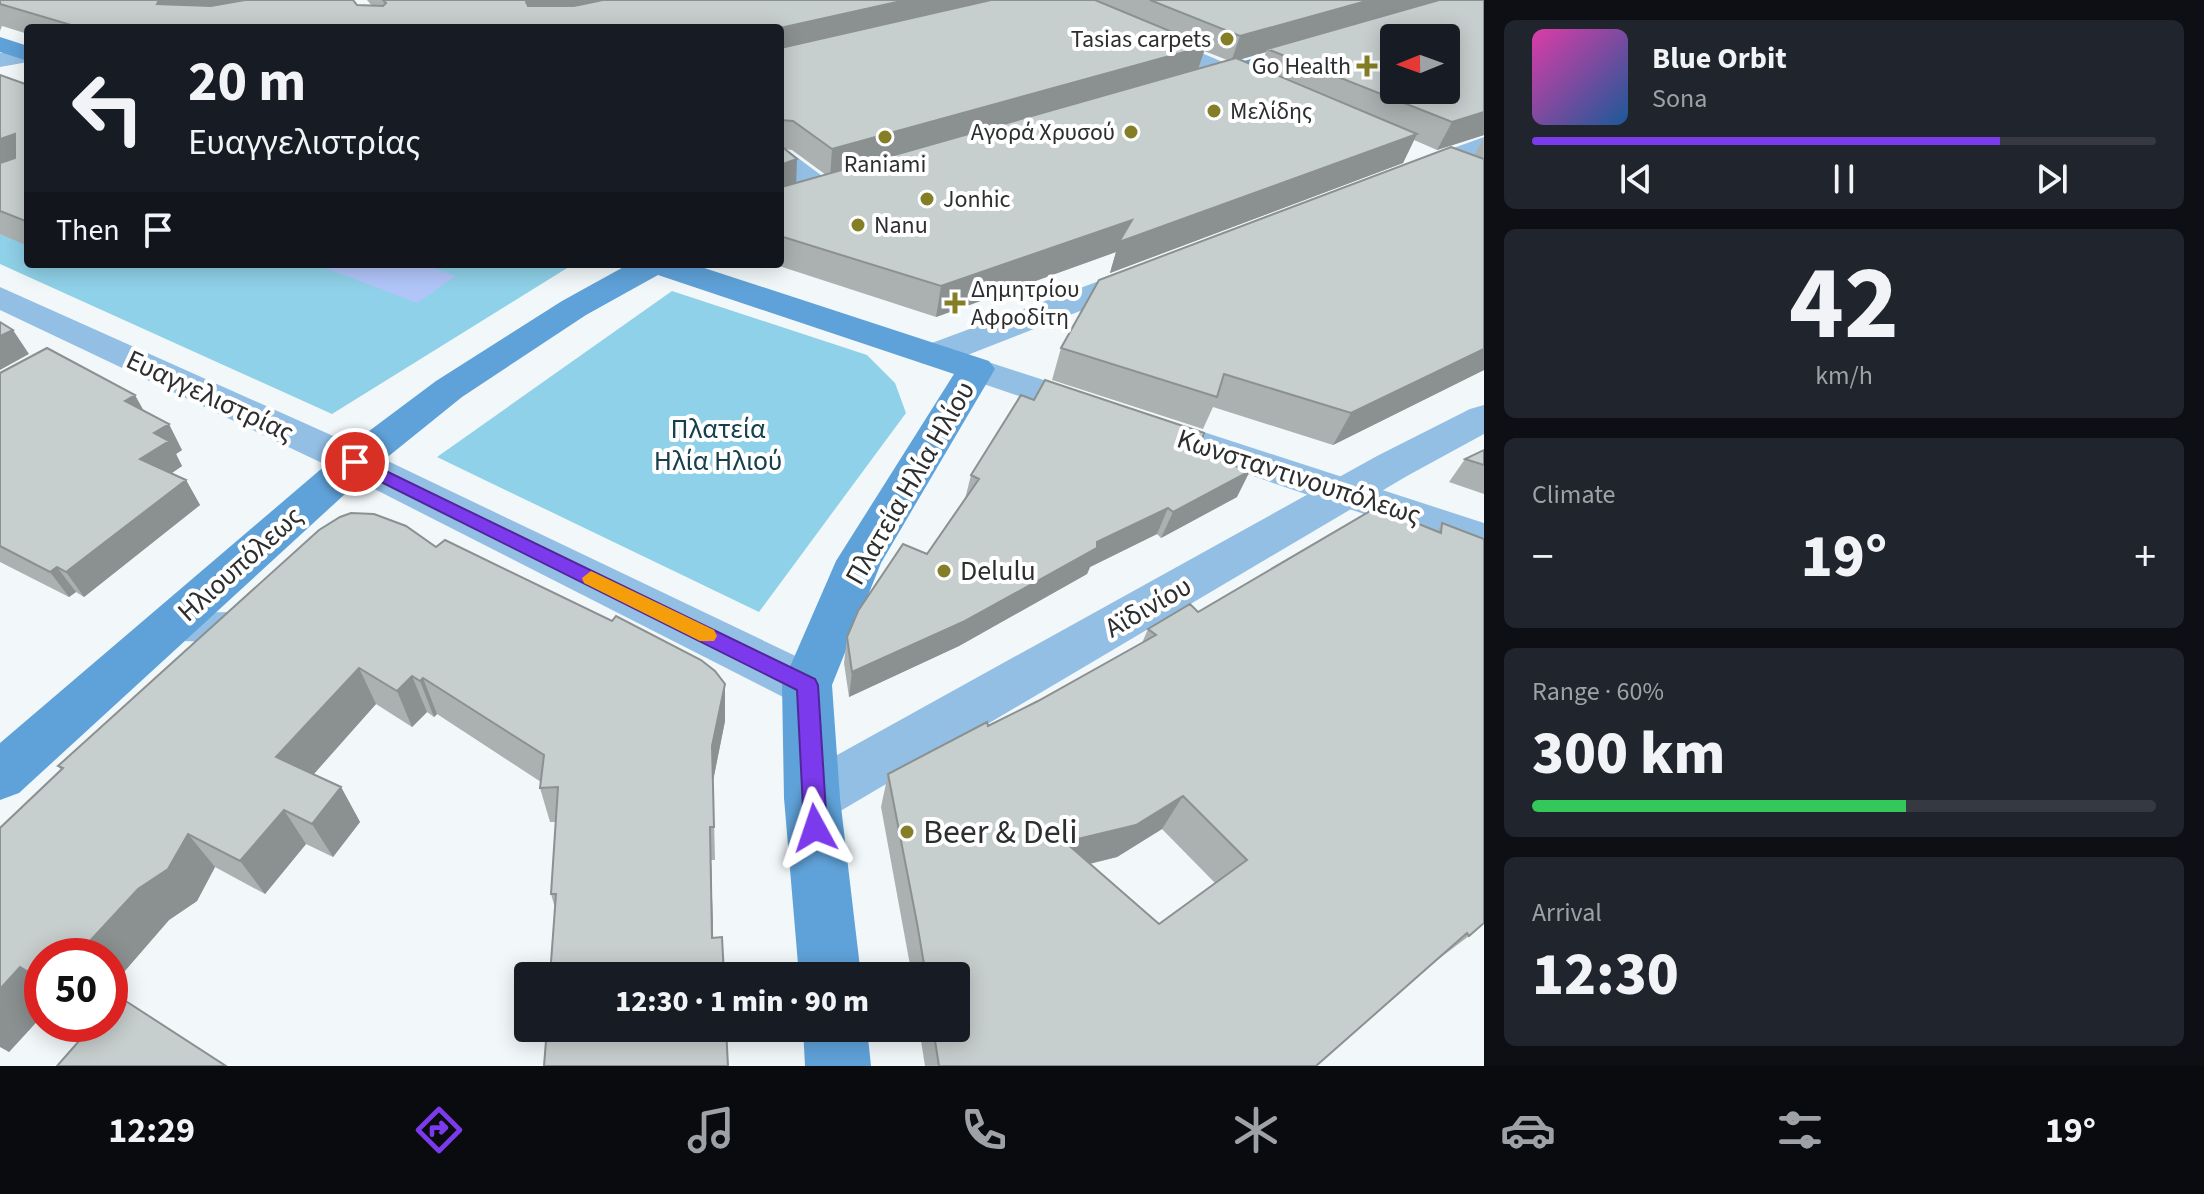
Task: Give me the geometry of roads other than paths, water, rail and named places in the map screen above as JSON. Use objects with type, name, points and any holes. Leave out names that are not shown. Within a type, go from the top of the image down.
[{"type":"main road","points":[[1171,90],[1374,31]]},
{"type":"main road","points":[[0,44],[24,53]]},
{"type":"main road","points":[[794,200],[853,182]]},
{"type":"main road","name":"Ηλιουπόλεως","points":[[0,776],[169,627],[295,535],[355,462],[449,389],[574,308],[649,268]]},
{"type":"main road","name":"Κωνσταντινουπόλεως","points":[[668,268],[976,369]]},
{"type":"main road","name":"Πλατεία Ηλία Ηλίου","points":[[807,685],[859,561],[976,369]]},
{"type":"main road","points":[[807,685],[812,798],[829,962]]},
{"type":"main road","points":[[836,1042],[838,1066]]},
{"type":"street","points":[[1059,0],[1269,91]]},
{"type":"street","points":[[0,60],[24,55]]},
{"type":"street","points":[[1377,186],[1422,158],[1484,145]]},
{"type":"street","points":[[1422,158],[1472,179]]},
{"type":"street","points":[[784,161],[823,190]]},
{"type":"street","points":[[934,355],[1172,264]]},
{"type":"street","name":"Ευαγγελιστρίας","points":[[0,297],[355,462],[807,685]]},
{"type":"street","points":[[50,361],[88,340]]},
{"type":"street","name":"Κωνσταντινουπόλεως","points":[[976,369],[1484,539]]},
{"type":"street","name":"Αϊδινίου","points":[[812,798],[1484,418]]},
{"type":"lane","points":[[169,627],[244,625],[276,593]]},
{"type":"place","name":"Tasias carpets","points":[[1227,39]]},
{"type":"place","name":"Go Health","points":[[1367,66]]},
{"type":"place","name":"Μελίδης","points":[[1214,111]]},
{"type":"place","name":"Αγορά Χρυσού","points":[[1131,132]]},
{"type":"place","name":"Raniami","points":[[885,137]]},
{"type":"place","name":"Jonhic","points":[[927,199]]},
{"type":"place","name":"Nanu","points":[[858,225]]},
{"type":"place","name":"Δημητρίου Αφροδίτη","points":[[955,303]]},
{"type":"place","name":"Delulu","points":[[944,571]]},
{"type":"place","name":"Beer & Deli","points":[[907,832]]},
{"type":"park label","name":"Πλατεία Ηλία Ηλιού","points":[[718,445]]}]
